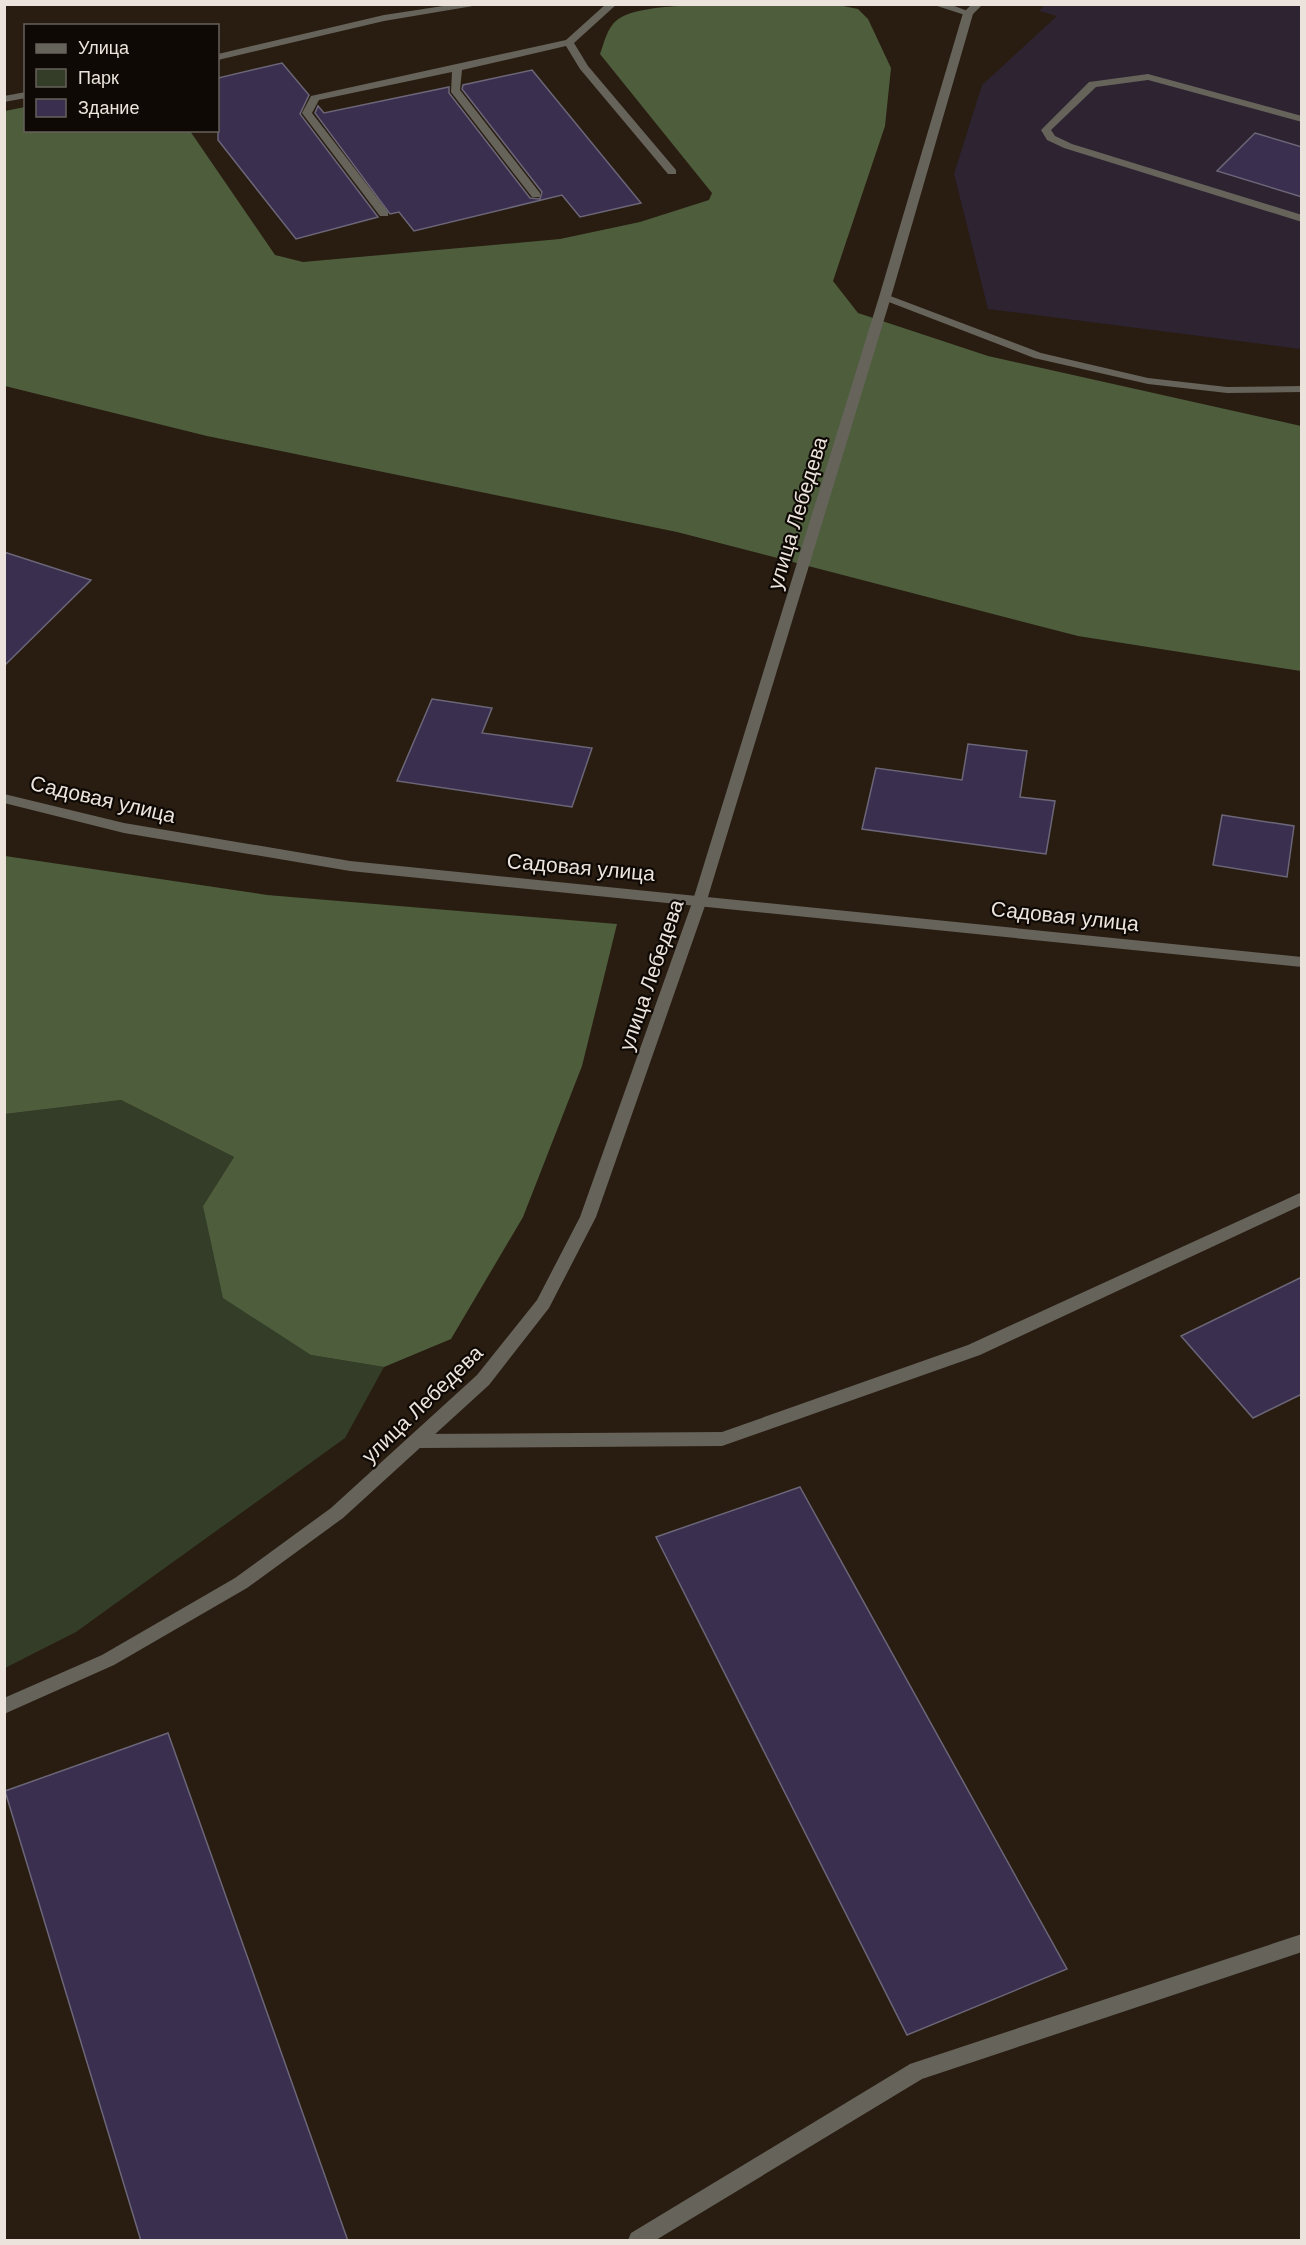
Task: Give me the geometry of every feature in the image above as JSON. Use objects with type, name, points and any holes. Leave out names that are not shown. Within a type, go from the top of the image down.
[{"type":"street","points":[[219,57],[384,18],[480,4]]},
{"type":"street","points":[[384,214],[307,112],[315,98],[457,69],[569,42],[612,4]]},
{"type":"street","points":[[936,4],[973,9]]},
{"type":"street","name":"улица Лебедева","points":[[4,1706],[108,1660],[241,1583],[337,1514],[483,1380],[543,1304],[588,1217],[700,900],[973,9]]},
{"type":"street","points":[[569,42],[584,67],[672,172]]},
{"type":"street","points":[[457,69],[455,90],[537,195]]},
{"type":"street","points":[[1302,119],[1148,77],[1093,84],[1046,130],[1051,138],[1068,146],[1302,219]]},
{"type":"street","points":[[4,99],[24,95]]},
{"type":"street","points":[[885,297],[1038,356],[1148,381],[1227,390],[1302,389]]},
{"type":"street","name":"Садовая улица","points":[[4,798],[124,828],[350,866],[1302,962]]},
{"type":"street","points":[[418,1441],[722,1439],[974,1350],[1302,1198]]},
{"type":"street","points":[[638,2241],[917,2071],[1302,1943]]},
{"type":"shaded area","points":[[1045,5],[1301,5],[1301,349],[988,309],[954,174],[982,85],[1057,16],[1039,11]]},
{"type":"green space","points":[[833,4],[858,9],[868,19],[891,68],[885,126],[833,281],[858,313],[988,356],[1301,426],[1301,671],[1078,636],[677,532],[207,436],[5,386],[5,111],[24,107],[24,132],[191,132],[275,255],[303,262],[560,239],[640,222],[709,200],[712,193],[600,54],[611,27],[617,20],[628,14],[643,10],[698,5]]},
{"type":"green space","points":[[5,856],[267,895],[617,924],[582,1066],[523,1217],[451,1339],[384,1367],[311,1355],[223,1298],[203,1206],[234,1157],[121,1100],[5,1114]]},
{"type":"green space","points":[[121,1100],[234,1157],[203,1206],[311,1355],[384,1367],[345,1438],[76,1632],[5,1668],[5,1114]]},
{"type":"building","points":[[282,63],[309,95],[300,114],[378,217],[296,239],[218,140],[219,78]]},
{"type":"building","points":[[532,70],[641,203],[580,217],[562,195],[414,231],[399,212],[390,214],[315,113],[318,106],[324,113],[449,87],[449,93],[530,198],[540,199],[542,192],[462,89],[463,85]]},
{"type":"building","points":[[1255,133],[1302,147],[1302,197],[1217,171]]},
{"type":"building","points":[[4,552],[91,580],[4,666]]},
{"type":"building","points":[[432,699],[492,708],[482,733],[592,748],[572,807],[397,781]]},
{"type":"building","points":[[968,744],[1027,751],[1020,797],[1055,801],[1046,854],[862,829],[876,768],[962,780]]},
{"type":"building","points":[[1222,815],[1294,826],[1287,877],[1213,865]]},
{"type":"building","points":[[1302,1277],[1302,1394],[1253,1418],[1181,1336]]},
{"type":"building","points":[[800,1487],[1067,1969],[907,2035],[656,1537]]},
{"type":"building","points":[[168,1733],[348,2241],[141,2241],[5,1791]]}]
